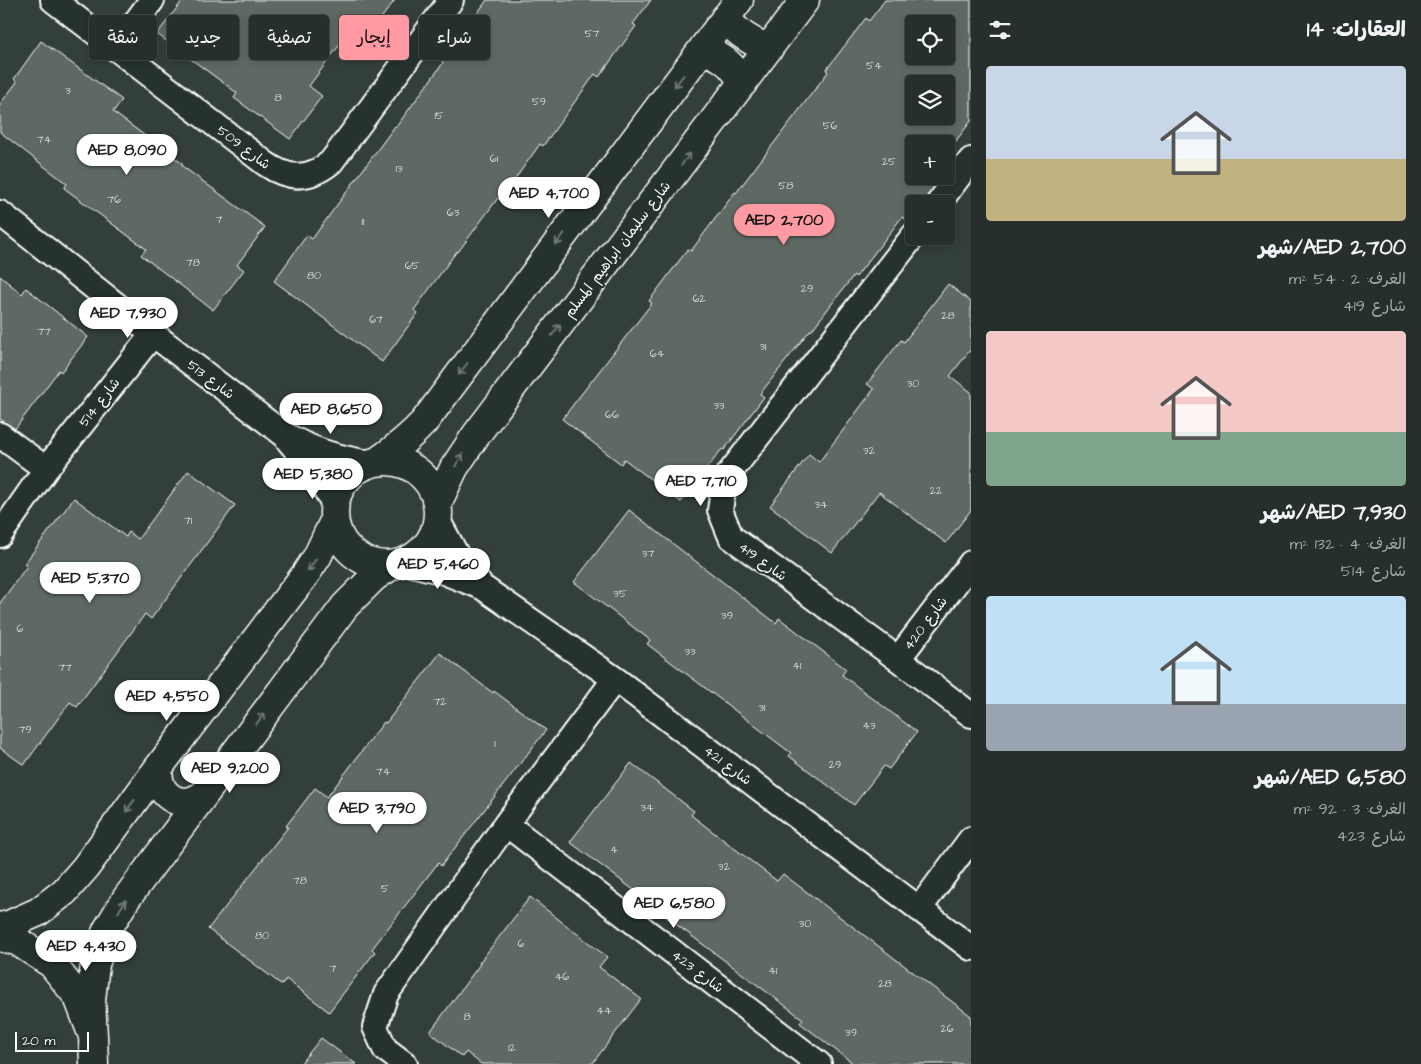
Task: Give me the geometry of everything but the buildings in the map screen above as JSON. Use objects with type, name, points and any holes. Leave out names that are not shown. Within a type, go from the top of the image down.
[{"type":"street","name":"شارع 509","points":[[53,0],[89,28]]},
{"type":"street","points":[[141,15],[152,0]]},
{"type":"street","name":"شارع 509","points":[[130,60],[275,170],[284,174],[304,176],[323,169],[331,162],[451,0]]},
{"type":"street","name":"شارع سليمان ابراهيم المسلم","points":[[438,512],[454,468],[476,435],[805,0]]},
{"type":"street","points":[[732,9],[734,29],[756,44],[769,48]]},
{"type":"street","points":[[0,927],[38,912],[64,892],[86,868],[306,574],[317,557],[334,512],[341,486],[353,472],[395,450],[424,422],[732,9]]},
{"type":"street","points":[[702,50],[715,54],[727,61],[743,83]]},
{"type":"street","points":[[945,195],[971,160]]},
{"type":"street","name":"شارع 513","points":[[0,213],[282,433],[323,453],[373,462]]},
{"type":"street","name":"شارع 419","points":[[906,245],[725,479],[720,510],[731,537],[971,715]]},
{"type":"street","name":"شارع 514","points":[[0,535],[46,469],[153,334]]},
{"type":"street","name":"شارع 513","points":[[282,433],[310,466],[334,512]]},
{"type":"street","points":[[0,435],[46,469]]},
{"type":"street","points":[[94,1064],[91,1000],[95,964],[107,930],[126,899],[345,606],[374,577],[420,553],[432,538],[438,512],[435,495],[426,480],[413,468],[396,461],[373,462]]},
{"type":"street","points":[[334,512],[339,536],[348,549],[361,559],[376,564],[398,563]]},
{"type":"street","name":"شارع 421","points":[[438,512],[457,556],[482,587]]},
{"type":"street","name":"شارع 421","points":[[398,563],[444,572],[482,587],[615,679],[971,948]]},
{"type":"street","name":"شارع 420","points":[[898,659],[971,563]]},
{"type":"street","points":[[405,1064],[385,1048],[375,1027],[386,994],[506,824],[615,679]]},
{"type":"street","points":[[160,767],[158,778],[162,789],[170,798],[180,802],[192,801],[202,796]]},
{"type":"street","name":"شارع 423","points":[[506,824],[819,1064]]},
{"type":"street","points":[[919,909],[971,840]]},
{"type":"street","points":[[0,937],[17,941],[52,964],[78,997],[93,1036]]}]
